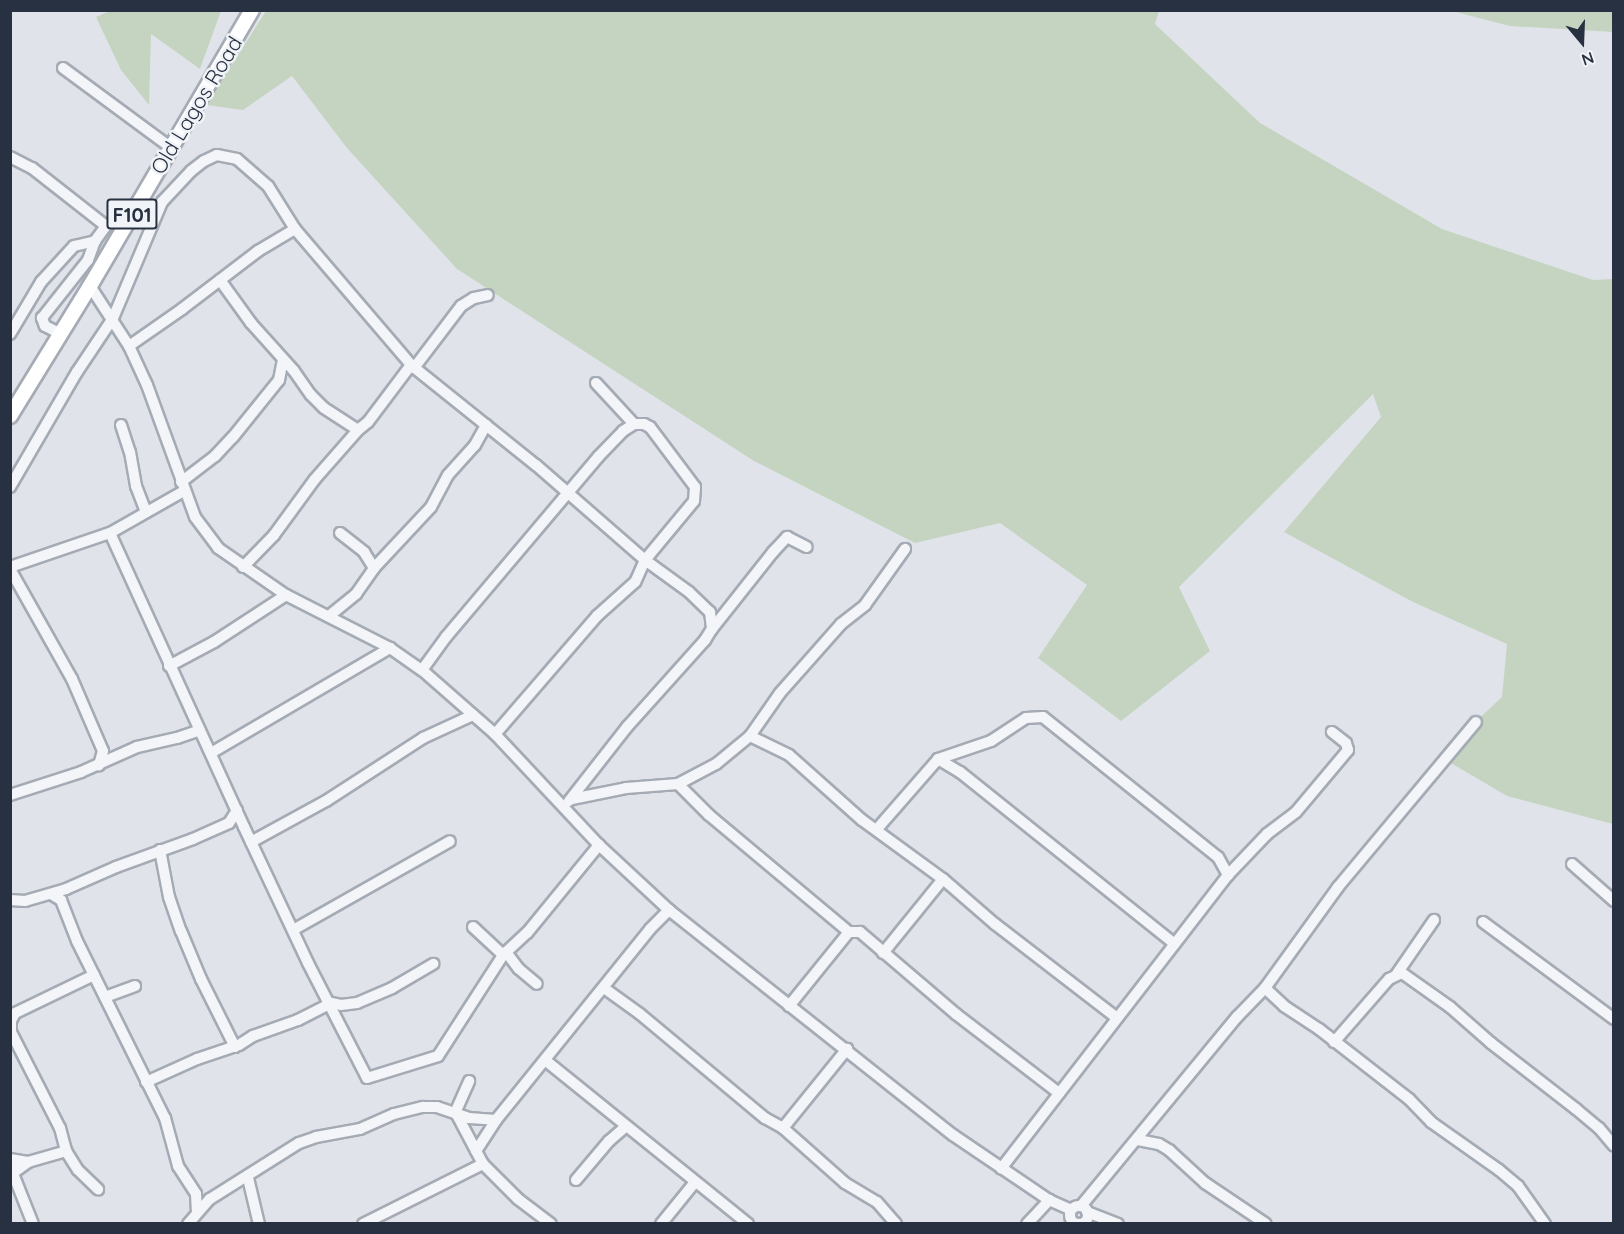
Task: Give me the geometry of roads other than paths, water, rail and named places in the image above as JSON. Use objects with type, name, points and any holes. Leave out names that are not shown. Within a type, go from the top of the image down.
[{"type":"main road","name":"Old Lagos Road","points":[[10,416],[90,286],[252,10]]},
{"type":"street","points":[[63,68],[170,147]]},
{"type":"street","points":[[10,487],[77,372],[113,318],[162,202],[173,188],[204,160],[217,155],[237,159],[268,186],[295,229],[412,366],[486,425],[645,560],[706,607],[711,615],[711,629]]},
{"type":"street","points":[[10,157],[32,168],[106,226]]},
{"type":"street","points":[[59,333],[42,322],[53,303],[88,260],[95,241],[106,226],[113,222],[126,224]]},
{"type":"street","points":[[129,346],[258,251],[295,229]]},
{"type":"street","points":[[10,334],[41,282],[74,246],[95,241]]},
{"type":"street","points":[[220,280],[250,323],[324,408],[358,430]]},
{"type":"street","points":[[90,286],[113,318],[129,346],[147,385],[182,486],[203,531],[218,548],[286,595],[390,648],[422,670],[495,734],[599,845],[669,910],[953,1135],[1049,1200],[1118,1224]]},
{"type":"street","points":[[35,293],[53,303]]},
{"type":"street","points":[[243,567],[273,535],[298,500],[358,430],[368,422],[461,306],[474,298],[488,295]]},
{"type":"street","points":[[99,765],[103,751],[72,680],[10,568],[110,533],[146,512],[182,486],[233,437],[279,380],[283,360]]},
{"type":"street","points":[[596,383],[634,424]]},
{"type":"street","points":[[422,670],[446,637],[533,536],[566,493],[612,442],[634,424],[644,424],[650,427],[695,487],[694,501],[645,560],[635,582],[597,616],[495,734]]},
{"type":"street","points":[[121,425],[130,452],[136,486],[146,512]]},
{"type":"street","points":[[329,616],[356,594],[374,568],[431,507],[448,476],[475,445],[486,425]]},
{"type":"street","points":[[110,533],[325,1002],[367,1078],[438,1056],[504,953],[527,933],[599,845]]},
{"type":"street","points":[[340,533],[364,552],[374,568]]},
{"type":"street","points":[[562,807],[572,799],[620,735],[705,640],[711,629],[787,537],[807,547]]},
{"type":"street","points":[[572,799],[626,788],[678,784],[716,764],[750,736],[795,676],[841,624],[865,605],[905,549]]},
{"type":"street","points":[[169,666],[214,642],[286,595]]},
{"type":"street","points":[[210,753],[390,648]]},
{"type":"street","points":[[251,842],[326,801],[423,738],[473,715]]},
{"type":"street","points":[[878,829],[938,759],[991,741],[1026,718],[1042,717],[1218,857],[1228,875]]},
{"type":"street","points":[[1081,1223],[1072,1220],[1237,1017],[1265,988],[1338,887],[1476,722]]},
{"type":"street","points":[[12,791],[99,765],[116,755],[200,730]]},
{"type":"street","points":[[1001,1169],[1228,875],[1267,834],[1296,812],[1334,770],[1348,750],[1346,743],[1332,732]]},
{"type":"street","points":[[750,736],[789,755],[826,791],[943,879],[995,924],[1117,1018]]},
{"type":"street","points":[[103,751],[116,755]]},
{"type":"street","points":[[938,759],[960,772],[1175,944]]},
{"type":"street","points":[[678,784],[710,815],[849,932],[860,932],[956,1014],[1059,1093]]},
{"type":"street","points":[[229,823],[237,810]]},
{"type":"street","points":[[10,900],[25,901],[66,889],[229,823],[244,827]]},
{"type":"street","points":[[293,930],[450,842]]},
{"type":"street","points":[[160,850],[169,897],[181,931],[201,979],[235,1047]]},
{"type":"street","points":[[1572,864],[1614,901]]},
{"type":"street","points":[[884,953],[943,879]]},
{"type":"street","points":[[62,900],[66,889]]},
{"type":"street","points":[[51,894],[62,900],[94,975],[165,1118],[178,1166],[196,1194],[197,1211]]},
{"type":"street","points":[[476,1151],[496,1120],[669,910]]},
{"type":"street","points":[[1334,1042],[1396,975],[1434,920]]},
{"type":"street","points":[[1483,922],[1614,1020]]},
{"type":"street","points":[[472,927],[537,984]]},
{"type":"street","points":[[789,1006],[849,932]]},
{"type":"street","points":[[146,1082],[197,1059],[235,1047],[268,1029],[303,1018],[325,1002],[340,1005],[357,1003],[392,988],[433,964]]},
{"type":"street","points":[[1396,975],[1402,973],[1446,1003],[1491,1043],[1599,1128],[1614,1146]]},
{"type":"street","points":[[94,975],[15,1014],[11,1022],[11,1032],[60,1128],[66,1150],[78,1170],[98,1189]]},
{"type":"street","points":[[105,997],[135,986]]},
{"type":"street","points":[[604,988],[640,1014],[765,1118],[783,1128],[845,1184],[877,1202],[896,1224]]},
{"type":"street","points":[[1265,988],[1284,1006],[1408,1100],[1431,1122],[1518,1186],[1545,1224]]},
{"type":"street","points":[[783,1128],[847,1049]]},
{"type":"street","points":[[545,1060],[748,1224]]},
{"type":"street","points":[[469,1081],[456,1114],[483,1164],[518,1199],[551,1224]]},
{"type":"street","points":[[188,1224],[197,1211],[210,1199],[248,1178],[299,1143],[316,1137],[360,1128],[394,1114],[423,1107],[437,1107],[481,1121],[496,1120]]},
{"type":"street","points":[[576,1180],[609,1141],[626,1126]]},
{"type":"street","points":[[1138,1140],[1159,1144],[1169,1150],[1206,1183],[1266,1224]]},
{"type":"street","points":[[33,1224],[12,1170],[28,1162],[66,1150]]},
{"type":"street","points":[[10,1159],[28,1162]]},
{"type":"street","points":[[363,1224],[483,1164]]},
{"type":"street","points":[[248,1178],[259,1224]]},
{"type":"street","points":[[661,1224],[695,1182]]},
{"type":"street","points":[[196,1194],[210,1199]]},
{"type":"street","points":[[1027,1224],[1049,1200]]}]
